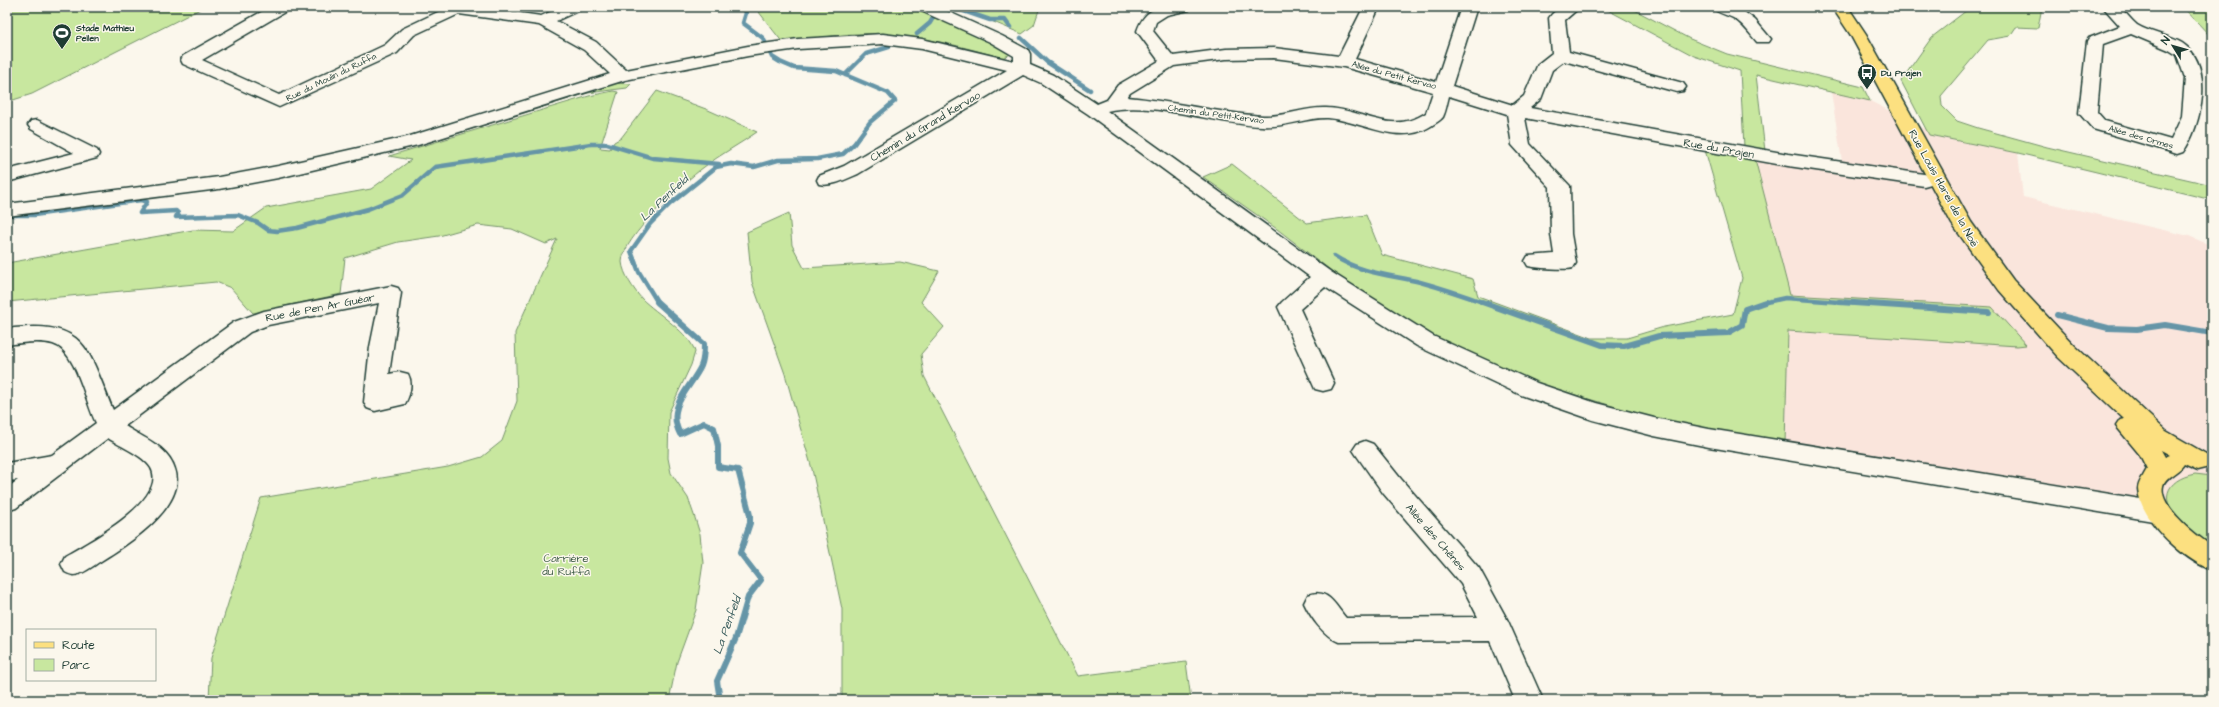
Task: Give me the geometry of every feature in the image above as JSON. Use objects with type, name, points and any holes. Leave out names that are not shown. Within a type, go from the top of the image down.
[{"type":"main road","name":"Rue Louis Harel de la Noë","points":[[1828,7],[1863,60],[1924,180],[1959,241],[1995,290],[2060,361],[2135,432],[2148,449],[2159,469]]},
{"type":"main road","name":"Rue Louis Harel de la Noë","points":[[1840,7],[1862,40],[1962,224],[2006,285],[2066,351],[2158,437],[2205,463]]},
{"type":"main road","points":[[2205,463],[2176,462],[2159,469],[2151,481],[2151,498],[2159,512],[2175,532],[2192,547],[2212,559]]},
{"type":"street","name":"Rue du Moulin du Ruffa","points":[[282,7],[189,60],[280,102],[391,49],[408,32],[458,8]]},
{"type":"street","points":[[440,7],[458,8],[543,21],[590,46],[622,76]]},
{"type":"street","points":[[543,21],[574,7]]},
{"type":"street","points":[[925,7],[996,39],[1022,61],[1094,110],[1324,277],[1425,341],[1529,389],[1593,411],[1654,427],[1709,438],[2159,512]]},
{"type":"street","points":[[1169,62],[1145,31],[1150,19],[1162,12],[1183,7]]},
{"type":"street","name":"Allée du Petit Kervao","points":[[1345,62],[1370,10],[1369,7]]},
{"type":"street","name":"Chemin du Petit-Kervao","points":[[1115,101],[1266,121],[1327,113],[1346,115],[1388,127],[1410,129],[1423,125],[1434,116],[1469,7]]},
{"type":"street","points":[[1561,55],[1557,18],[1572,7]]},
{"type":"street","name":"Allée des Ormes","points":[[2111,7],[2131,28],[2175,46],[2184,53],[2194,78],[2191,116],[2177,148],[2099,125],[2088,113],[2095,41],[2131,28]]},
{"type":"street","points":[[1729,8],[1747,20],[1763,39]]},
{"type":"street","points":[[7,210],[219,183],[278,172],[412,141],[622,76],[748,51],[798,44],[883,39],[1022,61]]},
{"type":"street","name":"Allée du Petit Kervao","points":[[1115,101],[1124,89],[1169,62],[1244,52],[1274,53],[1345,62],[1443,89]]},
{"type":"street","points":[[1561,55],[1677,87]]},
{"type":"street","points":[[1535,261],[1565,262],[1561,234],[1560,186],[1521,145],[1515,111],[1532,99],[1544,68],[1561,55]]},
{"type":"street","name":"Chemin du Grand Kervao","points":[[826,180],[851,170],[1022,61]]},
{"type":"street","name":"Rue du Prajen","points":[[1443,89],[1515,111],[1781,159],[1924,180]]},
{"type":"street","points":[[1094,110],[1115,101]]},
{"type":"street","points":[[7,176],[90,154],[37,125]]},
{"type":"street","points":[[1323,383],[1289,307],[1324,277]]},
{"type":"street","name":"Rue de Pen Ar Guéar","points":[[7,501],[56,463],[109,426],[242,327],[264,318],[391,293],[381,347],[377,385]]},
{"type":"street","points":[[7,337],[41,335],[65,340],[77,351],[109,426],[160,461],[165,478],[161,493],[146,514],[123,534],[74,564]]},
{"type":"street","name":"Allée des Chênes","points":[[1365,450],[1392,486],[1470,576],[1498,629],[1529,700]]},
{"type":"street","name":"Rue de Pen Ar Guéar","points":[[7,472],[56,463]]},
{"type":"street","points":[[1317,602],[1339,630],[1498,629]]},
{"type":"shaded area","points":[[1831,92],[1870,101],[1926,129],[1929,135],[2018,153],[2023,197],[2189,236],[2212,246],[2212,561],[2098,491],[1785,444],[1788,331],[1755,159],[1844,174]]},
{"type":"green space","name":"Stade Mathieu Pellen","points":[[7,7],[204,7],[32,94],[7,102]]},
{"type":"green space","points":[[755,7],[938,7],[1024,48],[1002,58],[930,40],[874,34],[837,35],[783,43]]},
{"type":"green space","points":[[958,7],[1040,7],[1034,25],[1022,34]]},
{"type":"green space","points":[[1602,7],[1629,7],[1690,39],[1727,54],[1863,87],[1870,101],[1756,75],[1765,151],[1744,147],[1740,71],[1694,56]]},
{"type":"green space","points":[[1971,7],[2042,7],[2038,28],[2016,27],[2010,36],[1988,40],[1941,96],[1942,106],[1957,121],[2047,147],[2212,185],[2212,200],[2018,153],[1929,135],[1901,81],[1932,37]]},
{"type":"green space","points":[[2183,7],[2212,7],[2212,37],[2210,36]]},
{"type":"green space","points":[[612,83],[631,84],[627,88],[588,93],[421,145],[394,151],[389,150]]},
{"type":"green space","name":"Carrière du Ruffa","points":[[613,91],[618,92],[600,148],[610,149],[614,142],[621,138],[657,91],[706,109],[757,132],[704,167],[669,197],[632,239],[625,252],[622,262],[632,287],[648,305],[687,338],[695,352],[691,365],[669,412],[668,458],[671,473],[688,498],[695,518],[700,534],[703,563],[696,610],[677,662],[669,700],[209,700],[211,658],[261,498],[448,467],[482,457],[502,441],[517,401],[515,333],[557,239],[546,244],[512,229],[478,225],[439,236],[398,242],[345,258],[341,294],[253,313],[231,288],[216,282],[7,302],[7,263],[193,230],[233,231],[266,208],[371,189],[411,160],[389,156],[589,96]]},
{"type":"green space","points":[[1705,150],[1755,159],[1790,295],[1992,307],[2026,345],[2017,346],[1788,331],[1785,444],[1673,424],[1545,386],[1482,361],[1428,336],[1359,292],[1277,229],[1203,177],[1232,164],[1307,223],[1366,215],[1382,255],[1473,279],[1478,296],[1592,338],[1627,338],[1664,327],[1733,314],[1742,278]]},
{"type":"green space","points":[[789,213],[792,245],[804,268],[900,262],[939,271],[921,302],[944,327],[921,354],[924,376],[1078,676],[1186,662],[1191,700],[842,700],[842,609],[812,469],[785,374],[752,282],[747,232]]},
{"type":"green space","points":[[2195,474],[2212,476],[2212,548],[2181,522],[2174,514],[2168,499],[2168,492],[2171,486],[2185,477]]},
{"type":"waterway","name":"La Penfeld","points":[[744,7],[746,13],[743,23],[763,38],[772,57],[794,68],[836,71],[845,75]]},
{"type":"waterway","points":[[917,34],[930,23],[934,16],[949,9],[958,9],[990,20],[1005,20],[1010,27]]},
{"type":"waterway","points":[[1021,38],[1047,62],[1090,90]]},
{"type":"waterway","points":[[845,75],[866,54],[889,47]]},
{"type":"waterway","name":"La Penfeld","points":[[658,303],[639,272],[631,251],[650,224],[670,204],[716,167],[731,164],[754,167],[778,160],[817,159],[843,154],[854,144],[870,122],[895,101],[888,93],[845,75]]},
{"type":"waterway","points":[[7,215],[34,215],[141,200],[147,202],[140,213],[176,211],[178,213],[176,217],[238,215],[258,223],[268,230],[277,231],[297,228],[368,209],[403,195],[435,167],[591,144],[607,144],[653,158],[719,164]]},
{"type":"waterway","points":[[1334,256],[1344,262],[1365,270],[1420,282],[1482,302]]},
{"type":"waterway","points":[[1762,303],[1785,298],[1843,302]]},
{"type":"waterway","points":[[1482,302],[1602,345],[1624,346],[1659,336],[1728,333],[1742,325],[1745,309],[1762,303]]},
{"type":"waterway","points":[[1839,302],[1843,302]]},
{"type":"waterway","points":[[1843,302],[1989,312]]},
{"type":"waterway","points":[[1843,302],[1853,303]]},
{"type":"waterway","name":"La Penfeld","points":[[658,303],[704,344],[701,366],[677,406],[676,424],[680,434],[704,423],[714,428],[718,446],[718,467],[738,470],[750,515],[750,523],[740,553],[761,580],[748,597],[736,638],[717,681],[720,700]]},
{"type":"waterway","points":[[2057,315],[2108,328],[2137,329],[2165,325],[2212,333]]},
{"type":"place","name":"Stade Mathieu Pellen","points":[[62,50]]},
{"type":"place","name":"Du Prajen","points":[[1867,90]]}]
